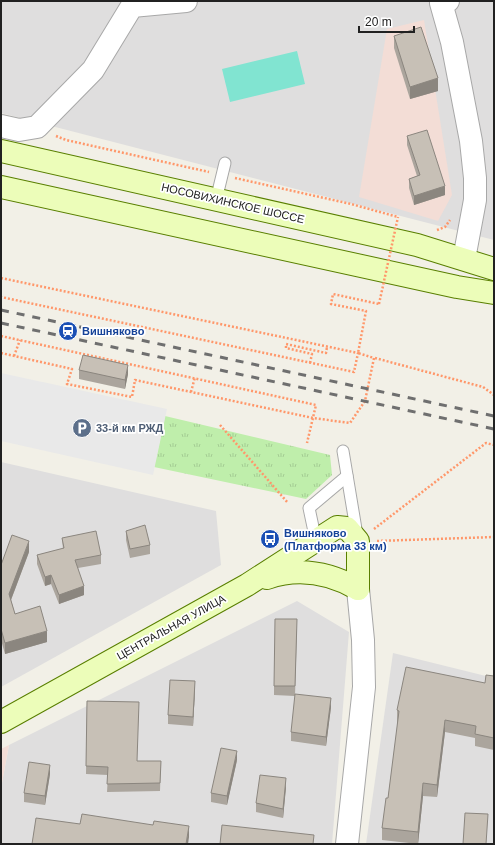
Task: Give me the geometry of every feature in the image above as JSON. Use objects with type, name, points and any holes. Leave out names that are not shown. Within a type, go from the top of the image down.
[{"type":"main road","name":"НОСОВИХИНСКОЕ ШОССЕ","points":[[1,152],[418,245],[494,269]]},
{"type":"main road","points":[[1,187],[457,287],[494,293]]},
{"type":"main road","points":[[457,287],[464,260]]},
{"type":"main road","name":"ЦЕНТРАЛЬНАЯ УЛИЦА","points":[[1,722],[247,585],[337,527],[347,528],[358,541]]},
{"type":"main road","points":[[358,541],[358,590]]},
{"type":"main road","points":[[247,585],[275,575],[292,572],[310,573],[341,579],[358,590]]},
{"type":"street","points":[[1,126],[19,130],[37,128],[93,70],[132,6],[186,1]]},
{"type":"street","points":[[443,2],[471,141],[475,178],[475,200],[464,260]]},
{"type":"street","points":[[347,844],[364,687],[364,655],[358,590]]},
{"type":"lane","points":[[216,200],[225,163]]},
{"type":"lane","points":[[343,451],[358,541]]},
{"type":"lane","points":[[316,541],[309,508],[347,476]]},
{"type":"path","points":[[1,297],[354,372],[366,311],[331,304],[333,294],[378,304],[398,217],[351,204],[66,140],[37,128]]},
{"type":"path","points":[[1,278],[358,353],[483,387],[494,395]]},
{"type":"path","points":[[1,336],[194,377],[316,405],[306,443]]},
{"type":"path","points":[[14,356],[20,340]]},
{"type":"path","points":[[310,363],[312,354],[286,348],[286,344],[326,352],[327,347]]},
{"type":"path","points":[[1,353],[72,368],[67,384],[132,397],[135,380],[313,418],[350,423],[365,401],[374,358]]},
{"type":"path","points":[[191,392],[194,377]]},
{"type":"path","points":[[220,425],[288,503]]},
{"type":"path","points":[[358,541],[486,443],[494,445]]},
{"type":"path","points":[[358,541],[494,537]]},
{"type":"shaded area","points":[[1,1],[494,1],[494,240],[1,113]]},
{"type":"shaded area","points":[[424,20],[452,195],[438,221],[359,197],[387,29]]},
{"type":"shaded area","points":[[297,51],[305,84],[230,102],[222,69]]},
{"type":"shaded area","name":"33-й км РЖД","points":[[1,373],[167,409],[153,475],[1,441]]},
{"type":"shaded area","points":[[1,462],[216,511],[221,565],[1,687]]},
{"type":"shaded area","points":[[297,601],[349,632],[332,844],[1,844],[1,788],[9,745]]},
{"type":"shaded area","points":[[393,653],[494,678],[494,844],[366,844]]},
{"type":"shaded area","points":[[9,745],[1,788],[1,749]]},
{"type":"green space","points":[[165,416],[330,455],[332,475],[306,499],[154,467]]},
{"type":"building","points":[[421,27],[438,78],[410,87],[394,36]]},
{"type":"building","points":[[427,130],[445,186],[414,196],[409,179],[420,175],[407,136]]},
{"type":"building","points":[[83,355],[128,365],[125,380],[79,370]]},
{"type":"building","points":[[145,525],[150,545],[130,549],[126,531]]},
{"type":"building","points":[[96,531],[101,555],[75,560],[84,586],[59,595],[51,575],[45,577],[37,555],[64,548],[62,538]]},
{"type":"building","points":[[12,535],[29,541],[9,594],[15,614],[40,606],[47,631],[5,643],[1,629],[1,565]]},
{"type":"building","points":[[275,619],[297,619],[295,686],[274,686]]},
{"type":"building","points":[[406,667],[485,683],[486,675],[494,676],[494,738],[475,734],[476,726],[445,720],[437,785],[423,783],[418,832],[382,828],[386,798],[388,798],[399,711],[397,710]]},
{"type":"building","points":[[170,680],[195,681],[193,717],[168,715]]},
{"type":"building","points":[[295,694],[331,698],[326,737],[291,732]]},
{"type":"building","points":[[87,701],[139,702],[137,761],[161,761],[160,783],[107,784],[108,767],[86,766]]},
{"type":"building","points":[[221,748],[237,751],[227,796],[211,793]]},
{"type":"building","points":[[29,762],[50,765],[45,796],[24,793]]},
{"type":"building","points":[[260,775],[286,778],[283,809],[256,803]]},
{"type":"building","points":[[465,813],[488,814],[486,844],[463,844]]},
{"type":"building","points":[[82,814],[153,825],[154,821],[189,826],[186,844],[32,844],[36,818],[80,824]]},
{"type":"building","points":[[222,825],[314,835],[313,844],[220,844]]},
{"type":"railway","points":[[1,310],[494,416]]},
{"type":"railway","points":[[1,323],[494,429]]},
{"type":"place","name":"Вишняково","points":[[68,331]]},
{"type":"place","name":"33-й км РЖД","points":[[82,428]]},
{"type":"place","name":"Вишняково (Платформа 33 км)","points":[[270,539]]}]
